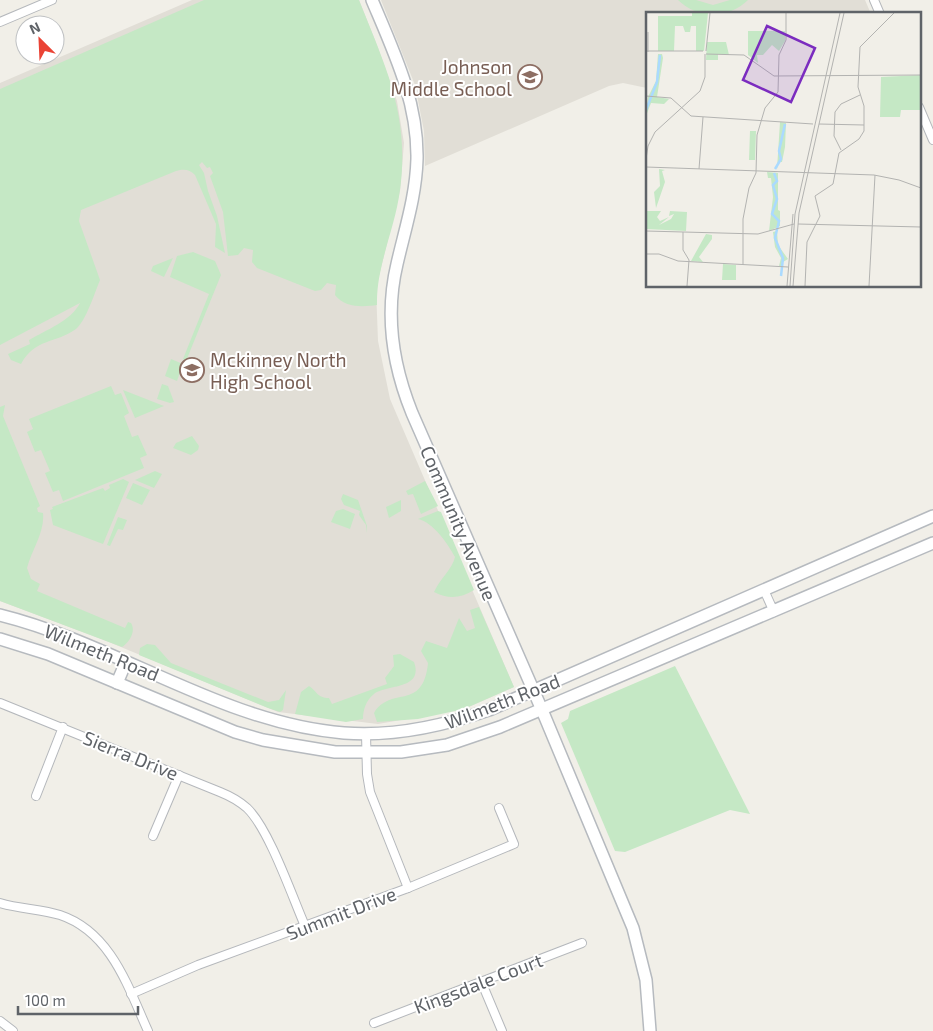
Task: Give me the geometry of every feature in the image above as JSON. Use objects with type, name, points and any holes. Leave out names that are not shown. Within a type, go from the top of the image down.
[{"type":"main road","name":"Community Avenue","points":[[372,0],[404,78],[416,135],[417,159],[414,194],[397,264],[392,300],[392,329],[398,371],[412,413],[534,691],[633,928],[646,980],[650,1031]]},
{"type":"main road","name":"Wilmeth Road","points":[[0,615],[66,636],[268,719],[325,731],[366,734],[407,731],[444,724],[489,710],[933,516]]},
{"type":"main road","name":"Wilmeth Road","points":[[0,639],[42,652],[253,738],[316,749],[366,753],[402,752],[447,745],[500,727],[933,543]]},
{"type":"main road","points":[[117,683],[126,662]]},
{"type":"street","points":[[0,22],[52,0]]},
{"type":"street","points":[[874,0],[879,12]]},
{"type":"street","points":[[920,109],[933,140]]},
{"type":"street","points":[[764,590],[774,612]]},
{"type":"street","name":"Sierra Drive","points":[[0,704],[63,727],[179,775],[233,798],[247,808],[269,843],[305,926]]},
{"type":"street","points":[[36,796],[63,727]]},
{"type":"street","points":[[366,734],[368,782],[373,801],[408,888]]},
{"type":"street","points":[[153,836],[179,775]]},
{"type":"street","name":"Summit Drive","points":[[131,994],[198,965],[408,888],[514,844],[499,808]]},
{"type":"street","points":[[0,903],[61,916],[84,927],[108,951],[148,1031]]},
{"type":"street","name":"Kingsdale Court","points":[[374,1023],[582,943]]},
{"type":"street","points":[[481,981],[502,1031]]},
{"type":"street","points":[[0,1021],[13,1031]]},
{"type":"shaded area","name":"Mckinney North High School","points":[[192,0],[359,0],[397,101],[404,143],[400,191],[376,288],[378,341],[390,399],[514,687],[464,709],[378,724],[278,712],[104,640],[0,601],[0,83],[42,65],[65,65],[65,55]]},
{"type":"shaded area","name":"Johnson Middle School","points":[[381,0],[865,0],[870,12],[646,12],[646,88],[623,83],[609,86],[425,166],[424,131],[415,85]]},
{"type":"green space","points":[[204,0],[359,0],[393,92],[402,138],[398,205],[379,276],[377,305],[360,306],[349,304],[335,295],[336,285],[327,283],[321,290],[315,291],[257,268],[252,262],[253,250],[244,248],[238,255],[228,256],[223,212],[210,176],[213,173],[210,167],[207,168],[202,162],[199,165],[204,173],[217,216],[225,253],[215,247],[216,224],[195,175],[188,171],[176,171],[81,210],[79,221],[100,280],[87,313],[76,329],[39,345],[21,364],[11,360],[8,354],[30,344],[29,340],[64,320],[71,315],[80,303],[0,345],[0,89],[55,65],[65,65],[65,61]]},
{"type":"green space","points":[[678,0],[696,0],[713,5],[730,0],[748,0],[728,12],[698,12]]},
{"type":"green space","points":[[193,252],[215,261],[221,275],[186,361],[183,359],[209,294],[170,277],[177,256]]},
{"type":"green space","points":[[173,258],[164,277],[151,271],[153,266]]},
{"type":"green space","points":[[171,359],[183,364],[177,381],[165,376]]},
{"type":"green space","points":[[162,384],[168,386],[174,402],[170,403],[157,399]]},
{"type":"green space","points":[[111,386],[115,395],[121,393],[129,413],[124,416],[132,437],[138,435],[147,455],[140,458],[144,468],[63,501],[59,490],[53,492],[45,473],[50,471],[41,450],[35,452],[27,432],[33,429],[29,419]]},
{"type":"green space","points":[[123,390],[164,406],[135,418]]},
{"type":"green space","points":[[5,405],[3,416],[40,506],[37,508],[38,512],[43,513],[40,534],[27,568],[31,579],[40,584],[37,591],[125,628],[128,622],[131,623],[133,629],[131,636],[122,647],[0,601],[0,407]]},
{"type":"green space","points":[[192,436],[199,446],[198,450],[191,455],[173,448],[176,443]]},
{"type":"green space","points":[[155,471],[162,474],[154,488],[135,480]]},
{"type":"green space","points":[[123,479],[129,482],[103,544],[53,525],[50,510],[53,509],[52,507],[103,488],[105,491],[110,488],[109,485]]},
{"type":"green space","points":[[425,481],[438,506],[421,514],[413,494],[408,495],[406,491]]},
{"type":"green space","points":[[133,483],[150,490],[142,505],[126,498]]},
{"type":"green space","points":[[343,494],[358,500],[367,526],[367,533],[366,525],[359,515],[360,511],[344,505],[341,499]]},
{"type":"green space","points":[[401,500],[401,511],[389,518],[386,507]]},
{"type":"green space","points":[[343,509],[355,514],[350,529],[331,522],[336,511]]},
{"type":"green space","points":[[438,511],[441,512],[474,590],[464,595],[450,597],[434,592],[455,557],[434,529],[429,524],[418,519]]},
{"type":"green space","points":[[118,517],[127,520],[123,530],[118,529],[110,546],[107,545]]},
{"type":"green space","points":[[479,607],[514,687],[464,709],[418,719],[377,722],[374,713],[381,705],[389,700],[413,693],[420,688],[425,678],[428,663],[421,651],[426,641],[447,648],[459,618],[467,631],[475,628],[470,610]]},
{"type":"green space","points":[[147,644],[155,645],[171,663],[268,702],[279,700],[286,690],[283,710],[280,712],[268,708],[139,655],[140,648]]},
{"type":"green space","points":[[400,654],[414,662],[416,671],[414,677],[403,685],[374,694],[366,705],[363,719],[346,722],[295,714],[301,692],[309,686],[320,696],[329,698],[332,704],[387,684],[385,678],[394,666],[393,655]]},
{"type":"green space","points":[[675,666],[750,814],[730,810],[625,852],[615,851],[561,723],[568,719],[570,711]]},
{"type":"place","name":"Johnson Middle School","points":[[530,77]]},
{"type":"place","name":"Mckinney North High School","points":[[192,370]]}]
